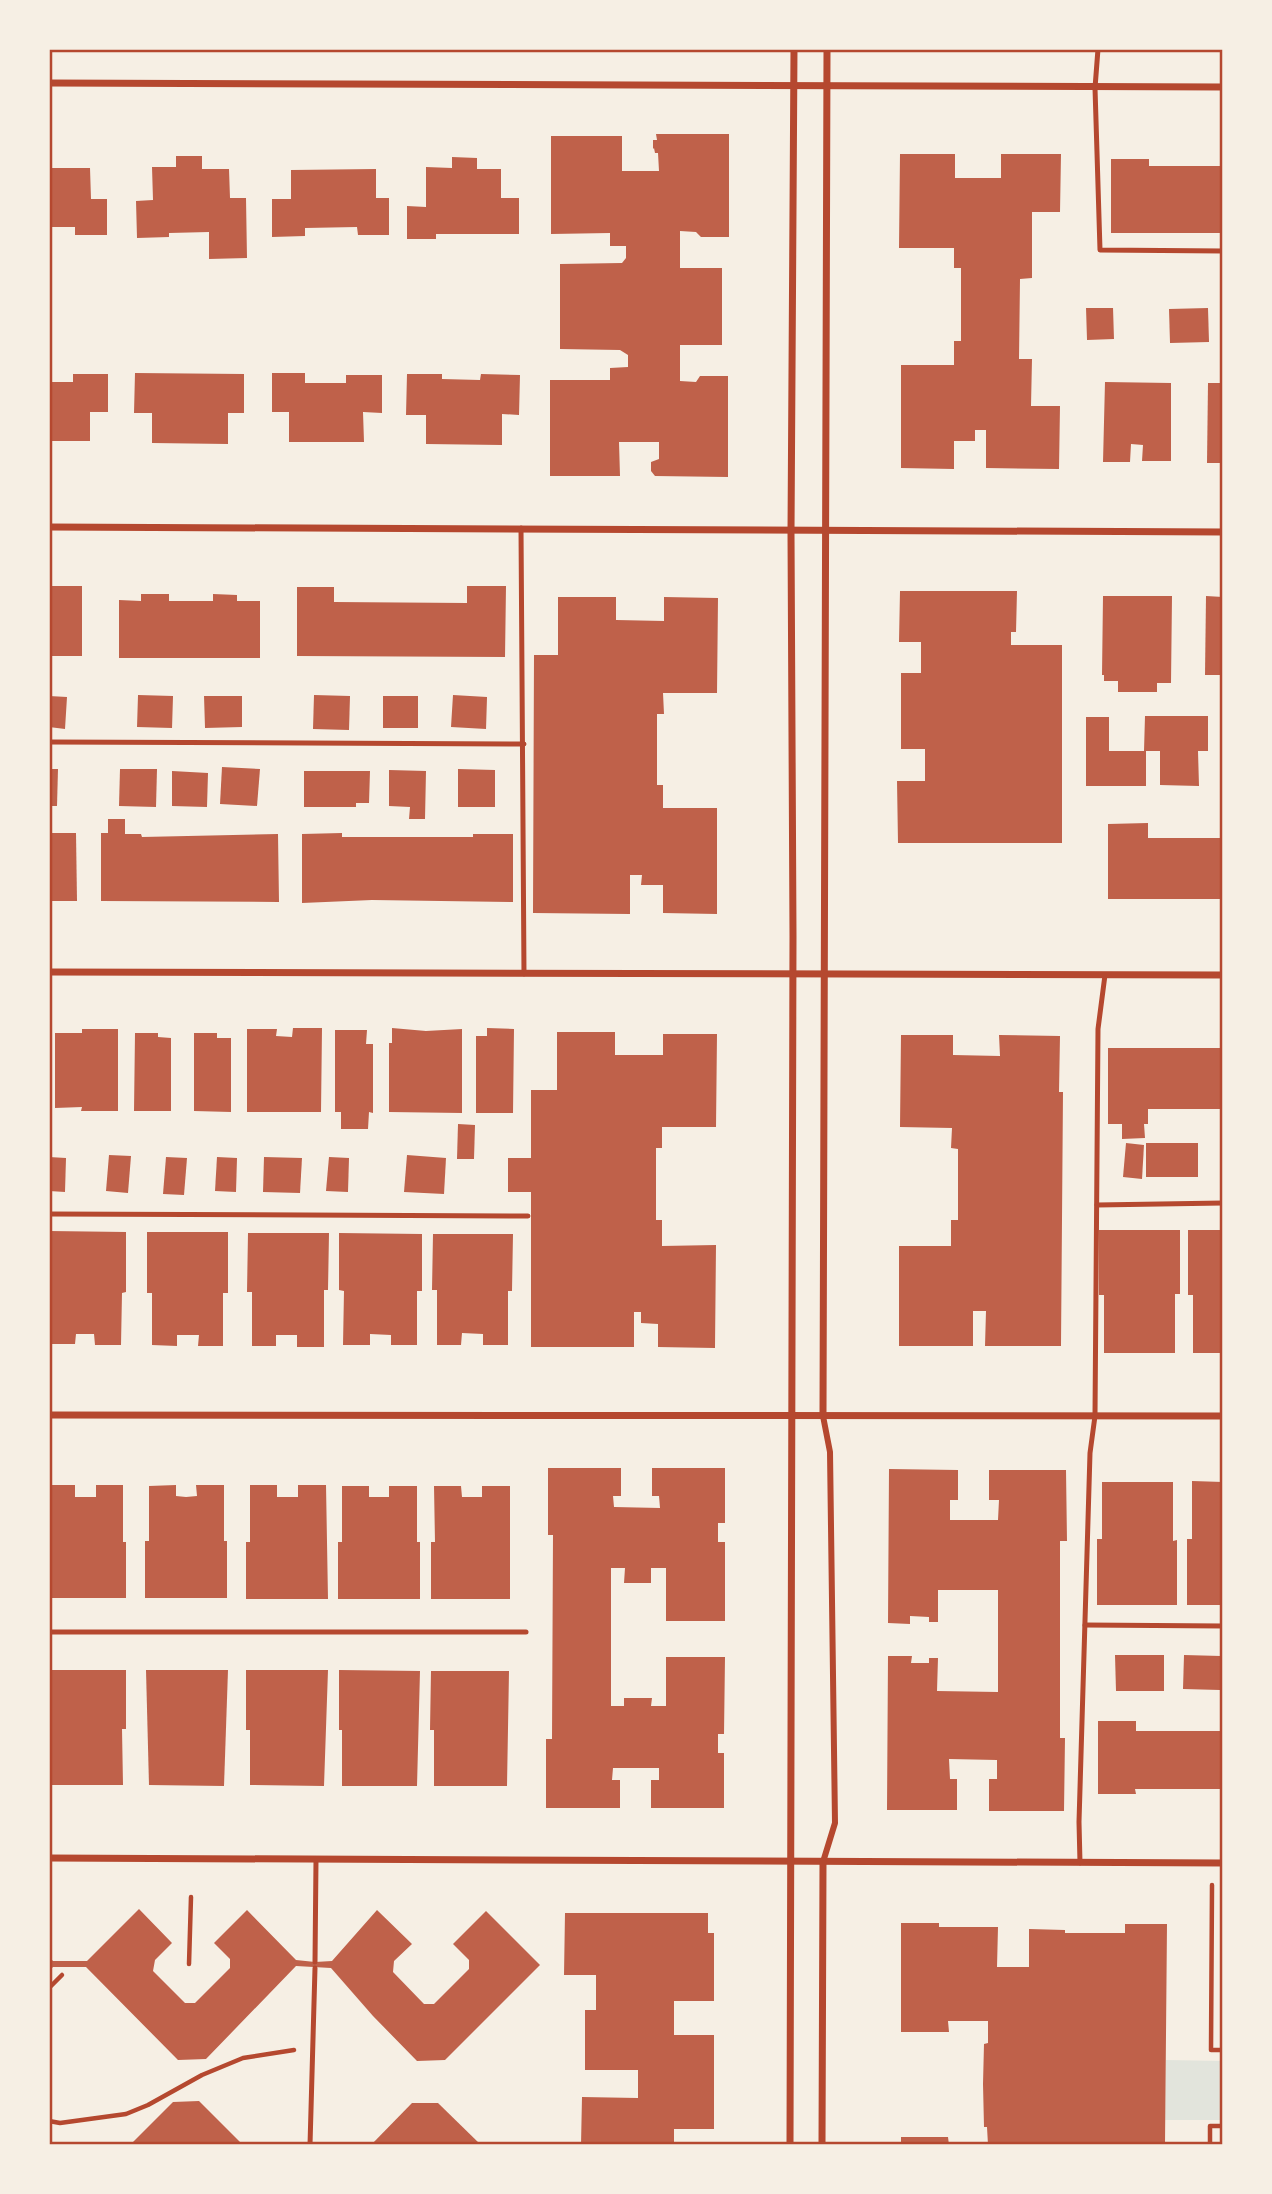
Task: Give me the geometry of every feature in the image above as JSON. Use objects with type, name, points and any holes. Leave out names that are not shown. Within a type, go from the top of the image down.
[{"type":"street","points":[[790,2145],[794,49]]},
{"type":"street","points":[[822,2145],[824,1862],[835,1823],[830,1452],[823,1416],[827,49]]},
{"type":"street","points":[[49,83],[1223,88]]},
{"type":"street","points":[[49,527],[1223,532]]},
{"type":"street","points":[[49,971],[1223,975]]},
{"type":"street","points":[[49,1415],[1223,1416]]},
{"type":"street","points":[[49,1858],[1223,1863]]},
{"type":"lane","points":[[1098,49],[1096,88],[1100,250],[1223,251]]},
{"type":"lane","points":[[521,528],[524,974]]},
{"type":"lane","points":[[49,743],[524,744]]},
{"type":"lane","points":[[1080,1863],[1090,1453],[1095,1416],[1098,1029],[1105,975]]},
{"type":"lane","points":[[1097,1205],[1223,1203]]},
{"type":"lane","points":[[49,1214],[528,1216]]},
{"type":"lane","points":[[1085,1625],[1223,1626]]},
{"type":"lane","points":[[49,1632],[526,1632]]},
{"type":"lane","points":[[310,2145],[316,1860]]},
{"type":"path","points":[[1212,1863],[1211,2050],[1223,2050]]},
{"type":"path","points":[[189,1964],[191,1897]]},
{"type":"path","points":[[49,1988],[62,1975]]},
{"type":"path","points":[[49,2121],[60,2123],[125,2114],[148,2105],[202,2075],[243,2058],[312,2046]]},
{"type":"path","points":[[1210,2145],[1210,2126],[1223,2126]]},
{"type":"shaded area","points":[[1166,2060],[1223,2061],[1223,2120],[1165,2120]]},
{"type":"building","points":[[656,134],[729,134],[729,237],[701,237],[696,232],[680,231],[680,268],[722,268],[722,345],[680,345],[680,381],[696,382],[700,376],[728,376],[728,477],[655,476],[651,471],[651,462],[659,459],[659,442],[619,442],[620,476],[550,476],[550,380],[610,380],[610,368],[628,367],[628,355],[620,350],[560,349],[560,264],[622,263],[626,258],[626,246],[610,246],[610,233],[551,234],[551,136],[622,136],[622,171],[659,171],[658,153],[653,149],[653,140],[657,140]]},
{"type":"building","points":[[900,154],[955,154],[955,178],[1001,178],[1001,154],[1061,154],[1060,212],[1032,212],[1032,278],[1020,279],[1019,359],[1032,359],[1031,406],[1060,406],[1059,469],[986,468],[986,430],[975,430],[975,441],[954,441],[954,469],[901,468],[901,365],[954,365],[954,341],[961,341],[961,268],[954,268],[954,248],[899,248]]},
{"type":"building","points":[[176,156],[202,156],[202,169],[229,169],[230,198],[246,198],[247,258],[209,259],[209,232],[169,233],[169,237],[137,238],[136,201],[153,200],[152,167],[176,167]]},
{"type":"building","points":[[452,157],[477,158],[477,169],[501,169],[501,198],[519,198],[519,234],[436,234],[436,239],[407,239],[407,206],[426,207],[426,167],[452,168]]},
{"type":"building","points":[[1111,159],[1149,159],[1149,166],[1223,166],[1223,233],[1111,233]]},
{"type":"building","points":[[49,168],[90,168],[91,199],[107,199],[107,235],[75,235],[75,227],[49,227]]},
{"type":"building","points":[[376,169],[376,198],[389,198],[389,235],[358,235],[357,227],[305,228],[305,236],[272,237],[272,199],[291,199],[291,170]]},
{"type":"building","points":[[1086,308],[1113,308],[1114,339],[1087,340]]},
{"type":"building","points":[[1208,308],[1209,342],[1170,343],[1169,309]]},
{"type":"building","points":[[135,373],[244,374],[244,413],[228,413],[228,444],[152,443],[152,413],[134,413]]},
{"type":"building","points":[[272,373],[305,373],[305,383],[346,383],[346,375],[382,375],[382,413],[363,412],[364,442],[289,442],[289,412],[272,412]]},
{"type":"building","points":[[73,374],[108,374],[108,412],[90,412],[90,441],[49,441],[49,382],[73,382]]},
{"type":"building","points":[[407,374],[442,374],[442,379],[480,380],[481,374],[520,375],[519,415],[502,414],[502,445],[426,444],[426,415],[406,415]]},
{"type":"building","points":[[1105,382],[1171,383],[1171,461],[1142,461],[1143,445],[1131,444],[1130,462],[1103,462]]},
{"type":"building","points":[[1208,383],[1223,383],[1223,463],[1207,463]]},
{"type":"building","points":[[49,586],[82,586],[82,656],[49,656]]},
{"type":"building","points":[[467,586],[506,586],[505,657],[297,656],[297,587],[334,587],[334,602],[467,603]]},
{"type":"building","points":[[900,591],[1017,591],[1016,632],[1011,632],[1011,645],[1062,645],[1062,843],[898,843],[897,781],[925,781],[925,749],[901,749],[901,673],[921,673],[921,642],[899,642]]},
{"type":"building","points":[[141,594],[169,594],[169,601],[213,601],[213,594],[237,595],[237,601],[260,601],[260,658],[119,658],[119,600],[141,601]]},
{"type":"building","points":[[1103,596],[1172,596],[1171,683],[1157,683],[1157,692],[1118,692],[1118,681],[1104,681]]},
{"type":"building","points":[[1206,596],[1223,597],[1223,675],[1205,675]]},
{"type":"building","points":[[558,597],[616,597],[616,620],[664,621],[664,597],[718,598],[717,693],[663,693],[664,714],[657,714],[657,785],[663,785],[663,808],[717,808],[717,914],[663,913],[663,885],[641,885],[642,875],[630,875],[630,914],[533,913],[534,655],[558,655]]},
{"type":"building","points":[[138,695],[173,696],[172,728],[137,727]]},
{"type":"building","points":[[314,695],[350,696],[349,730],[313,729]]},
{"type":"building","points":[[453,695],[487,697],[486,729],[451,727]]},
{"type":"building","points":[[49,696],[67,697],[65,729],[49,727]]},
{"type":"building","points":[[204,696],[242,696],[242,727],[205,728]]},
{"type":"building","points":[[383,696],[418,696],[418,728],[383,728]]},
{"type":"building","points":[[1145,716],[1208,716],[1208,751],[1198,751],[1199,786],[1160,785],[1160,751],[1144,751]]},
{"type":"building","points":[[1086,717],[1109,717],[1109,751],[1146,751],[1146,786],[1086,786]]},
{"type":"building","points":[[222,767],[260,769],[257,806],[220,804]]},
{"type":"building","points":[[49,769],[58,769],[57,806],[49,806]]},
{"type":"building","points":[[120,769],[157,769],[156,807],[119,806]]},
{"type":"building","points":[[458,769],[495,770],[495,807],[458,807]]},
{"type":"building","points":[[389,770],[426,771],[425,819],[409,819],[410,807],[389,806]]},
{"type":"building","points":[[172,771],[208,773],[207,807],[172,806]]},
{"type":"building","points":[[304,771],[370,771],[369,803],[356,803],[356,807],[304,807]]},
{"type":"building","points":[[108,819],[125,819],[125,834],[141,834],[142,837],[278,834],[279,902],[101,901],[101,833],[108,833]]},
{"type":"building","points":[[1148,823],[1148,838],[1223,838],[1223,899],[1108,899],[1108,824]]},
{"type":"building","points":[[49,833],[76,833],[77,901],[49,901]]},
{"type":"building","points":[[342,833],[342,837],[473,837],[473,834],[513,834],[513,902],[372,900],[302,903],[302,834]]},
{"type":"building","points":[[293,1028],[322,1028],[321,1112],[247,1112],[247,1029],[277,1029],[276,1036],[292,1037]]},
{"type":"building","points":[[392,1028],[426,1031],[462,1029],[462,1113],[389,1112],[389,1043],[392,1043]]},
{"type":"building","points":[[487,1028],[514,1029],[513,1113],[476,1113],[476,1036],[487,1036]]},
{"type":"building","points":[[82,1029],[118,1029],[118,1111],[81,1111],[82,1107],[55,1108],[55,1033],[82,1033]]},
{"type":"building","points":[[335,1030],[367,1030],[366,1044],[373,1044],[373,1113],[369,1112],[368,1129],[341,1129],[341,1112],[335,1112]]},
{"type":"building","points":[[557,1032],[615,1032],[615,1055],[663,1055],[663,1034],[717,1034],[716,1127],[662,1127],[662,1148],[656,1148],[656,1220],[662,1220],[662,1246],[716,1245],[715,1348],[658,1347],[658,1324],[641,1323],[641,1312],[634,1312],[634,1347],[531,1347],[531,1192],[508,1192],[508,1158],[531,1158],[531,1090],[557,1090]]},
{"type":"building","points":[[135,1033],[158,1033],[158,1037],[171,1038],[171,1111],[134,1111]]},
{"type":"building","points":[[194,1033],[217,1033],[217,1038],[231,1038],[231,1112],[194,1111]]},
{"type":"building","points":[[901,1035],[953,1035],[953,1055],[1000,1056],[999,1035],[1060,1036],[1059,1092],[1063,1092],[1061,1346],[985,1346],[986,1311],[973,1311],[973,1346],[899,1346],[899,1246],[951,1246],[951,1220],[958,1220],[958,1149],[951,1148],[952,1128],[900,1127]]},
{"type":"building","points":[[1108,1048],[1223,1048],[1223,1109],[1148,1109],[1148,1124],[1144,1124],[1145,1138],[1122,1139],[1122,1124],[1108,1124]]},
{"type":"building","points":[[458,1124],[475,1125],[474,1159],[457,1159]]},
{"type":"building","points":[[1126,1143],[1144,1145],[1142,1179],[1123,1177]]},
{"type":"building","points":[[1146,1143],[1198,1143],[1198,1177],[1146,1177]]},
{"type":"building","points":[[109,1155],[131,1156],[128,1193],[106,1191]]},
{"type":"building","points":[[407,1155],[446,1158],[444,1194],[404,1192]]},
{"type":"building","points":[[49,1157],[66,1158],[65,1192],[49,1191]]},
{"type":"building","points":[[166,1157],[187,1158],[184,1195],[163,1194]]},
{"type":"building","points":[[217,1157],[237,1158],[236,1192],[215,1191]]},
{"type":"building","points":[[264,1157],[302,1158],[300,1193],[263,1192]]},
{"type":"building","points":[[329,1157],[349,1158],[348,1192],[326,1191]]},
{"type":"building","points":[[1099,1230],[1180,1230],[1180,1294],[1175,1294],[1175,1353],[1104,1353],[1104,1295],[1099,1295]]},
{"type":"building","points":[[1188,1230],[1223,1230],[1223,1353],[1193,1353],[1193,1295],[1188,1295]]},
{"type":"building","points":[[49,1231],[126,1232],[126,1292],[122,1293],[121,1345],[95,1345],[94,1334],[76,1334],[75,1344],[51,1344]]},
{"type":"building","points":[[147,1232],[228,1232],[228,1293],[223,1293],[223,1346],[198,1346],[199,1335],[177,1335],[177,1346],[152,1345],[152,1293],[147,1293]]},
{"type":"building","points":[[248,1233],[329,1233],[328,1290],[324,1290],[324,1347],[297,1347],[297,1335],[276,1335],[276,1346],[252,1346],[252,1292],[247,1292]]},
{"type":"building","points":[[339,1233],[422,1234],[422,1291],[417,1291],[417,1345],[391,1345],[391,1335],[370,1334],[370,1345],[343,1345],[344,1291],[339,1290]]},
{"type":"building","points":[[433,1234],[513,1234],[512,1291],[508,1291],[508,1345],[483,1345],[483,1334],[462,1333],[461,1345],[437,1345],[437,1290],[432,1290]]},
{"type":"building","points":[[548,1468],[621,1468],[621,1496],[613,1496],[614,1507],[660,1508],[659,1496],[652,1496],[652,1468],[725,1468],[725,1523],[718,1523],[718,1542],[725,1542],[725,1621],[666,1621],[666,1568],[651,1568],[651,1583],[624,1583],[625,1568],[611,1568],[611,1706],[624,1706],[624,1698],[652,1698],[651,1706],[666,1706],[666,1657],[725,1657],[724,1734],[718,1734],[718,1753],[724,1753],[724,1808],[651,1808],[651,1780],[659,1780],[659,1768],[613,1768],[612,1780],[620,1780],[620,1808],[546,1808],[546,1739],[552,1739],[553,1535],[548,1535]]},
{"type":"building","points":[[889,1469],[958,1470],[958,1500],[950,1500],[950,1520],[998,1520],[999,1500],[989,1500],[989,1470],[1066,1470],[1067,1541],[1060,1541],[1060,1738],[1065,1738],[1064,1811],[989,1811],[989,1779],[997,1779],[997,1760],[949,1759],[950,1779],[957,1779],[957,1810],[887,1810],[888,1656],[912,1656],[911,1663],[929,1663],[929,1658],[938,1658],[937,1691],[998,1692],[998,1590],[938,1590],[938,1622],[929,1622],[929,1617],[910,1616],[910,1624],[888,1623]]},
{"type":"building","points":[[1192,1481],[1223,1482],[1223,1605],[1187,1605],[1187,1539],[1192,1539]]},
{"type":"building","points":[[1102,1482],[1173,1482],[1173,1541],[1177,1540],[1177,1605],[1097,1605],[1097,1539],[1102,1539]]},
{"type":"building","points":[[49,1485],[75,1485],[75,1497],[96,1497],[96,1485],[123,1485],[126,1598],[49,1598]]},
{"type":"building","points":[[176,1485],[176,1496],[186,1497],[197,1496],[196,1485],[224,1485],[227,1598],[145,1598],[149,1486]]},
{"type":"building","points":[[250,1485],[277,1485],[277,1497],[298,1497],[298,1485],[326,1485],[328,1599],[246,1599]]},
{"type":"building","points":[[342,1486],[369,1486],[369,1497],[389,1497],[389,1486],[417,1486],[420,1599],[338,1599]]},
{"type":"building","points":[[434,1486],[461,1486],[462,1497],[482,1497],[482,1486],[510,1486],[510,1599],[431,1599],[431,1542],[435,1542]]},
{"type":"building","points":[[1115,1655],[1164,1655],[1164,1691],[1116,1691]]},
{"type":"building","points":[[1184,1655],[1221,1656],[1220,1690],[1183,1689]]},
{"type":"building","points":[[49,1670],[126,1670],[126,1729],[122,1729],[123,1785],[49,1785]]},
{"type":"building","points":[[146,1670],[228,1670],[224,1786],[149,1785]]},
{"type":"building","points":[[246,1670],[328,1670],[324,1786],[250,1785]]},
{"type":"building","points":[[339,1670],[420,1671],[417,1786],[342,1786]]},
{"type":"building","points":[[431,1671],[509,1671],[507,1786],[434,1786],[434,1730],[430,1730]]},
{"type":"building","points":[[1098,1721],[1136,1721],[1136,1731],[1223,1731],[1223,1789],[1135,1789],[1136,1794],[1098,1794]]},
{"type":"building","points":[[139,1909],[172,1943],[155,1960],[153,1971],[185,2003],[195,2003],[230,1968],[230,1959],[214,1943],[247,1910],[296,1960],[315,1962],[332,1961],[377,1910],[412,1944],[394,1961],[393,1972],[424,2004],[434,2004],[469,1969],[469,1960],[453,1944],[486,1911],[540,1965],[445,2060],[417,2061],[331,1968],[296,1966],[206,2059],[178,2060],[86,1967],[53,1967],[49,1971],[49,1957],[53,1961],[87,1961]]},
{"type":"building","points":[[565,1913],[708,1913],[708,1933],[714,1933],[714,2001],[674,2001],[674,2035],[714,2035],[714,2129],[674,2129],[674,2145],[581,2145],[582,2097],[638,2098],[638,2070],[585,2070],[585,2010],[596,2010],[596,1975],[564,1975]]},
{"type":"building","points":[[901,1923],[939,1923],[939,1927],[998,1927],[997,1967],[1029,1967],[1029,1929],[1065,1930],[1065,1933],[1125,1933],[1125,1924],[1167,1924],[1165,2145],[988,2145],[987,2127],[984,2127],[983,2084],[984,2044],[988,2043],[988,2021],[948,2021],[949,2032],[901,2032]]},
{"type":"building","points":[[199,2101],[243,2145],[130,2145],[173,2102]]},
{"type":"building","points":[[412,2103],[438,2103],[481,2145],[371,2145]]},
{"type":"building","points":[[901,2137],[948,2137],[949,2145],[901,2145]]}]
